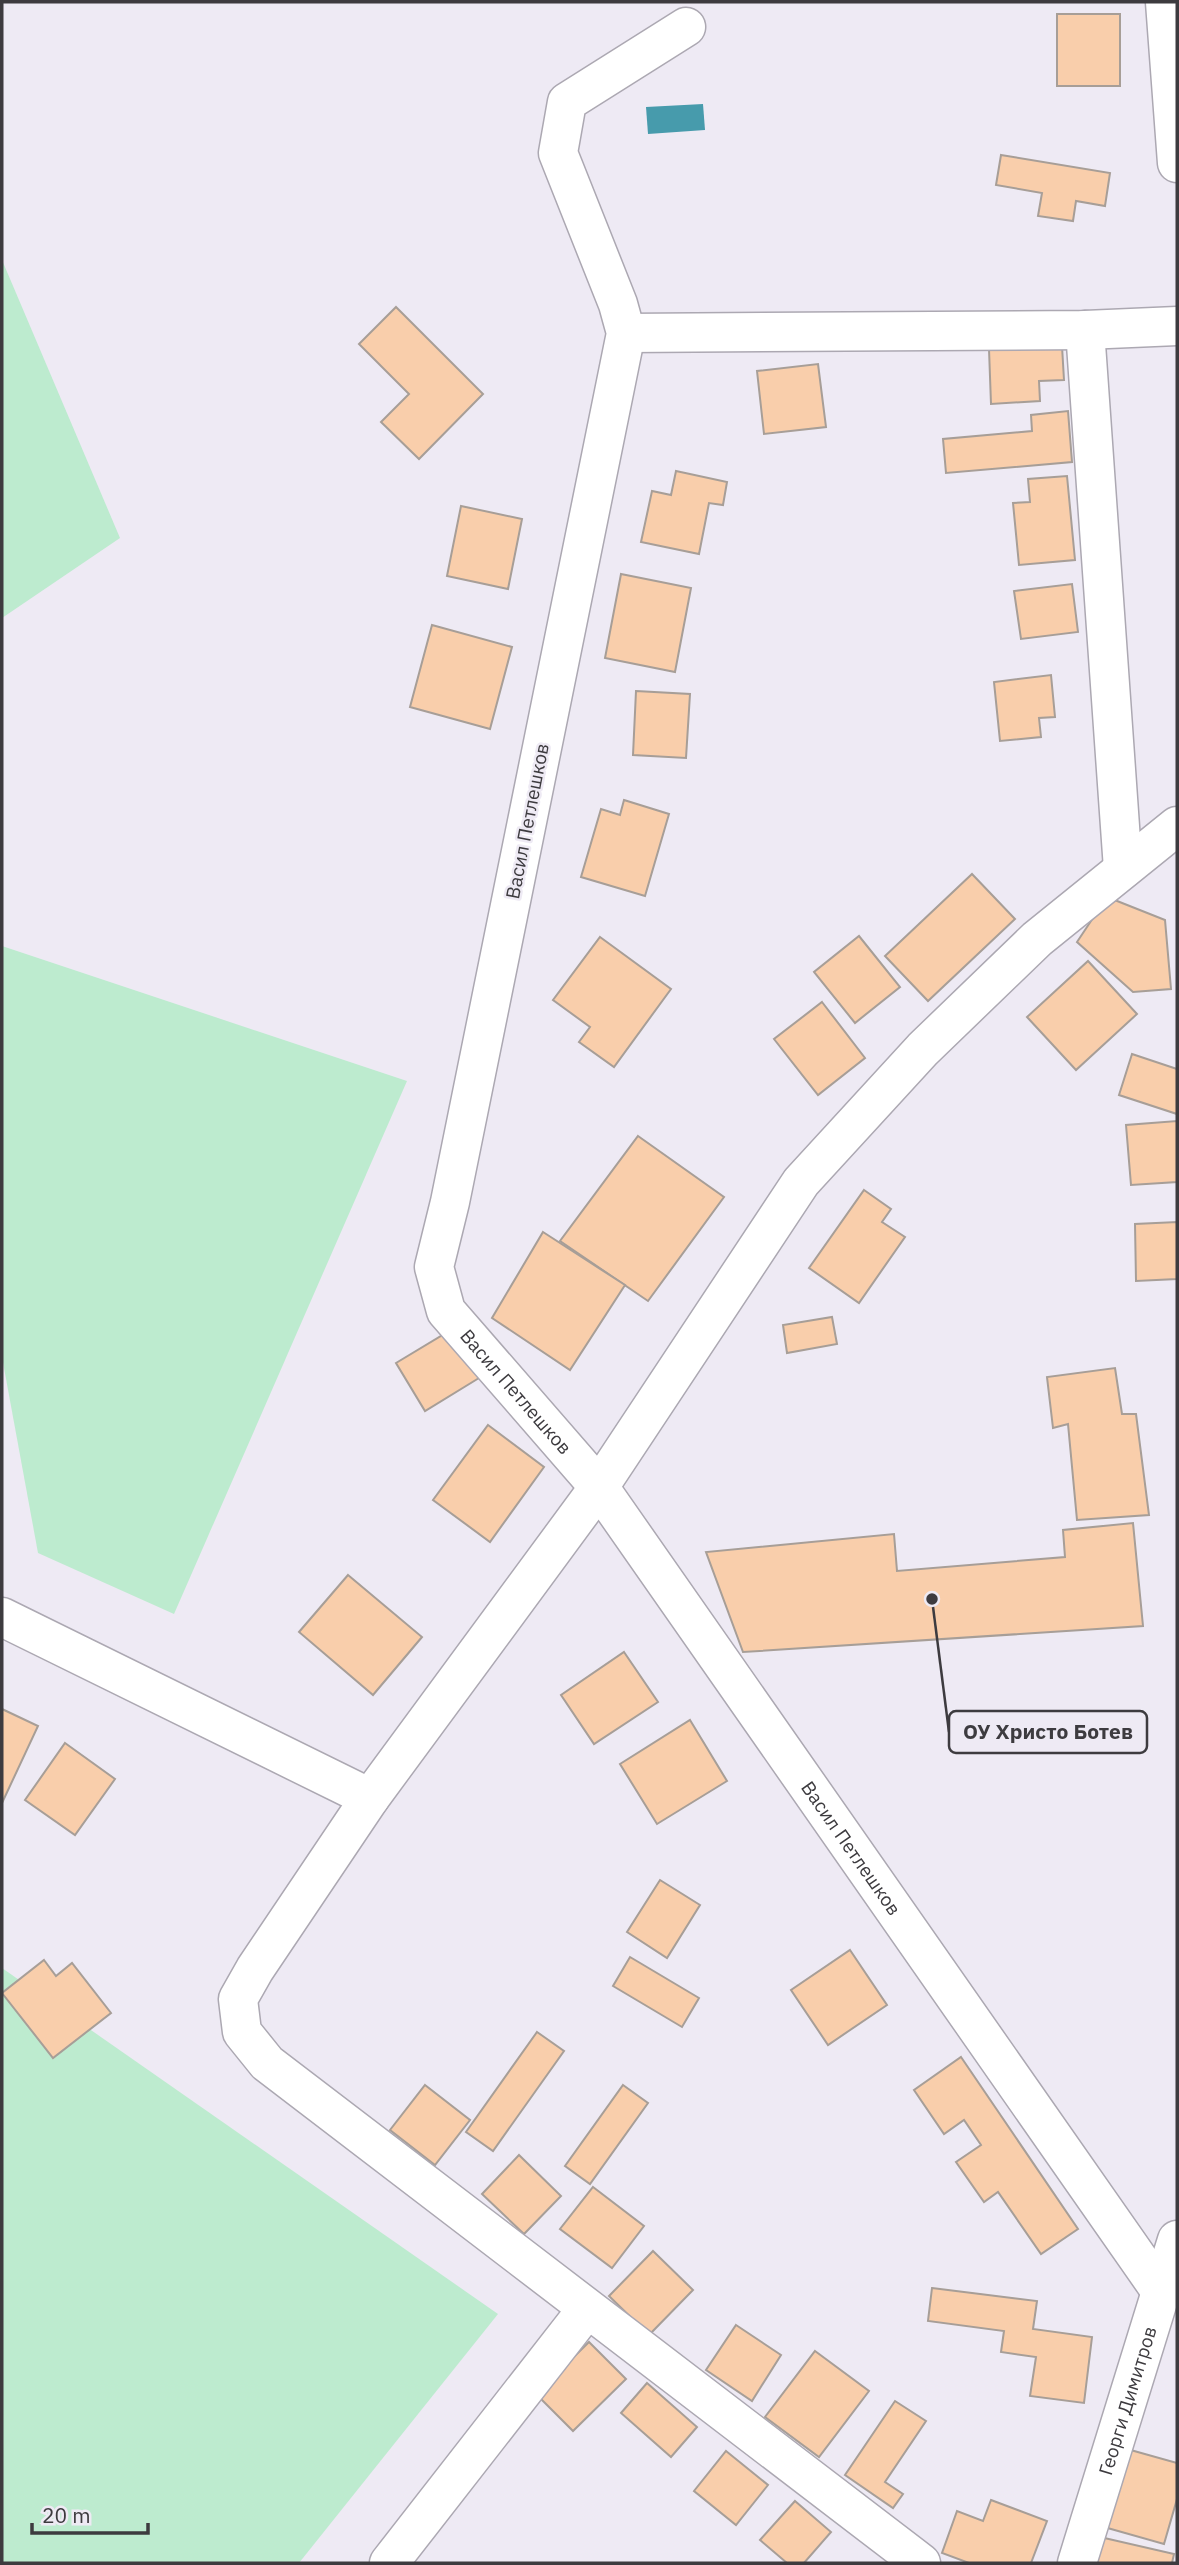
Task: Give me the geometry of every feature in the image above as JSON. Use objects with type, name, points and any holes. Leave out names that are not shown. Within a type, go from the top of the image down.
[{"type":"street","points":[[1165,2],[1177,163]]},
{"type":"street","points":[[686,27],[567,102],[558,153],[618,303],[626,333],[1085,330],[1177,326]]},
{"type":"street","points":[[1085,330],[1123,869]]},
{"type":"street","name":"Васил Петлешков","points":[[626,333],[450,1202],[434,1267],[446,1311],[599,1487],[1160,2290]]},
{"type":"street","points":[[921,2563],[267,2063],[242,2032],[238,1999],[255,1969],[370,1798],[599,1487],[801,1182],[923,1049],[1037,939],[1177,826]]},
{"type":"street","points":[[2,1617],[370,1798]]},
{"type":"street","name":"Георги Димитров","points":[[1077,2563],[1177,2240]]},
{"type":"street","points":[[389,2563],[587,2309]]},
{"type":"green space","points":[[2,260],[120,538],[2,618]]},
{"type":"green space","points":[[2,946],[407,1081],[174,1614],[38,1553],[2,1357]]},
{"type":"green space","points":[[2,1968],[498,2314],[299,2563],[2,2563]]},
{"type":"water","points":[[703,104],[705,130],[648,134],[646,107]]},
{"type":"building","points":[[1057,14],[1120,14],[1120,86],[1057,86]]},
{"type":"building","points":[[1001,155],[1110,173],[1105,206],[1076,201],[1073,221],[1038,216],[1042,193],[996,185]]},
{"type":"building","points":[[396,307],[483,394],[419,459],[381,422],[409,394],[359,344]]},
{"type":"building","points":[[1062,346],[1064,380],[1039,381],[1040,401],[991,404],[989,349]]},
{"type":"building","points":[[818,364],[826,427],[764,434],[757,371]]},
{"type":"building","points":[[1068,411],[1072,462],[946,473],[943,439],[1032,431],[1031,415]]},
{"type":"building","points":[[676,471],[727,482],[723,505],[709,503],[699,554],[641,542],[652,491],[671,495]]},
{"type":"building","points":[[1067,476],[1075,560],[1019,565],[1013,503],[1030,502],[1028,479]]},
{"type":"building","points":[[461,506],[522,519],[508,589],[447,576]]},
{"type":"building","points":[[621,574],[691,588],[675,672],[605,658]]},
{"type":"building","points":[[1072,584],[1078,632],[1021,639],[1014,591]]},
{"type":"building","points":[[432,625],[512,647],[490,729],[410,707]]},
{"type":"building","points":[[1051,675],[1055,717],[1039,718],[1041,737],[1000,741],[994,682]]},
{"type":"building","points":[[636,691],[690,694],[686,758],[633,755]]},
{"type":"building","points":[[624,800],[669,814],[645,896],[581,877],[601,809],[620,815]]},
{"type":"building","points":[[972,874],[1015,919],[928,1001],[885,956]]},
{"type":"building","points":[[1107,897],[1165,920],[1171,989],[1133,992],[1077,942]]},
{"type":"building","points":[[859,936],[900,987],[855,1023],[814,972]]},
{"type":"building","points":[[600,937],[671,989],[614,1067],[579,1042],[590,1027],[553,1000]]},
{"type":"building","points":[[1088,961],[1137,1014],[1076,1070],[1027,1017]]},
{"type":"building","points":[[822,1002],[865,1058],[818,1095],[774,1039]]},
{"type":"building","points":[[1132,1054],[1177,1069],[1177,1114],[1119,1095]]},
{"type":"building","points":[[1177,1121],[1177,1182],[1131,1185],[1126,1125]]},
{"type":"building","points":[[638,1136],[724,1197],[648,1301],[560,1241]]},
{"type":"building","points":[[864,1190],[891,1209],[882,1222],[905,1237],[859,1303],[809,1268]]},
{"type":"building","points":[[1177,1222],[1177,1279],[1136,1281],[1135,1224]]},
{"type":"building","points":[[543,1232],[625,1285],[570,1370],[492,1318]]},
{"type":"building","points":[[832,1317],[837,1344],[787,1353],[783,1325]]},
{"type":"building","points":[[451,1330],[479,1378],[425,1411],[396,1363]]},
{"type":"building","points":[[1115,1368],[1122,1414],[1136,1414],[1149,1515],[1077,1520],[1068,1424],[1053,1428],[1047,1377]]},
{"type":"building","points":[[488,1425],[544,1467],[490,1542],[433,1500]]},
{"type":"building","points":[[1133,1523],[1143,1626],[743,1652],[706,1552],[894,1534],[897,1571],[1065,1557],[1063,1530]]},
{"type":"building","points":[[348,1575],[422,1637],[373,1695],[299,1632]]},
{"type":"building","points":[[624,1652],[658,1702],[594,1744],[561,1695]]},
{"type":"building","points":[[2,1709],[38,1726],[2,1803]]},
{"type":"building","points":[[690,1720],[727,1781],[657,1824],[620,1764]]},
{"type":"building","points":[[65,1743],[115,1779],[75,1835],[25,1800]]},
{"type":"building","points":[[660,1880],[700,1905],[667,1958],[627,1932]]},
{"type":"building","points":[[850,1950],[887,2005],[828,2045],[791,1990]]},
{"type":"building","points":[[630,1957],[699,1998],[682,2027],[613,1986]]},
{"type":"building","points":[[44,1960],[56,1976],[72,1963],[111,2013],[53,2058],[2,1993]]},
{"type":"building","points":[[537,2032],[564,2051],[493,2151],[466,2132]]},
{"type":"building","points":[[961,2057],[1078,2229],[1041,2254],[998,2192],[984,2202],[956,2162],[981,2145],[964,2120],[944,2134],[914,2090]]},
{"type":"building","points":[[425,2085],[470,2120],[435,2165],[390,2130]]},
{"type":"building","points":[[623,2085],[648,2103],[590,2184],[565,2166]]},
{"type":"building","points":[[519,2155],[561,2196],[524,2234],[482,2194]]},
{"type":"building","points":[[593,2187],[644,2226],[612,2268],[560,2229]]},
{"type":"building","points":[[653,2251],[693,2290],[649,2335],[609,2296]]},
{"type":"building","points":[[932,2288],[1037,2301],[1033,2329],[1092,2337],[1084,2403],[1030,2396],[1036,2357],[1001,2352],[1004,2331],[928,2321]]},
{"type":"building","points":[[736,2325],[781,2355],[752,2401],[706,2370]]},
{"type":"building","points":[[589,2342],[626,2379],[573,2431],[536,2394]]},
{"type":"building","points":[[815,2351],[869,2391],[819,2457],[765,2417]]},
{"type":"building","points":[[647,2383],[697,2427],[671,2457],[621,2413]]},
{"type":"building","points":[[895,2401],[926,2421],[885,2482],[903,2494],[893,2508],[845,2475]]},
{"type":"building","points":[[1127,2449],[1177,2463],[1177,2499],[1164,2544],[1104,2527]]},
{"type":"building","points":[[726,2451],[768,2485],[736,2525],[694,2491]]},
{"type":"building","points":[[991,2500],[1047,2521],[1031,2563],[969,2563],[942,2553],[957,2511],[983,2521]]},
{"type":"building","points":[[795,2501],[831,2532],[804,2563],[787,2563],[760,2540]]},
{"type":"building","points":[[1100,2537],[1174,2554],[1172,2563],[1092,2563]]},
{"type":"place","name":"ОУ Христо Ботев","points":[[932,1599]]}]
